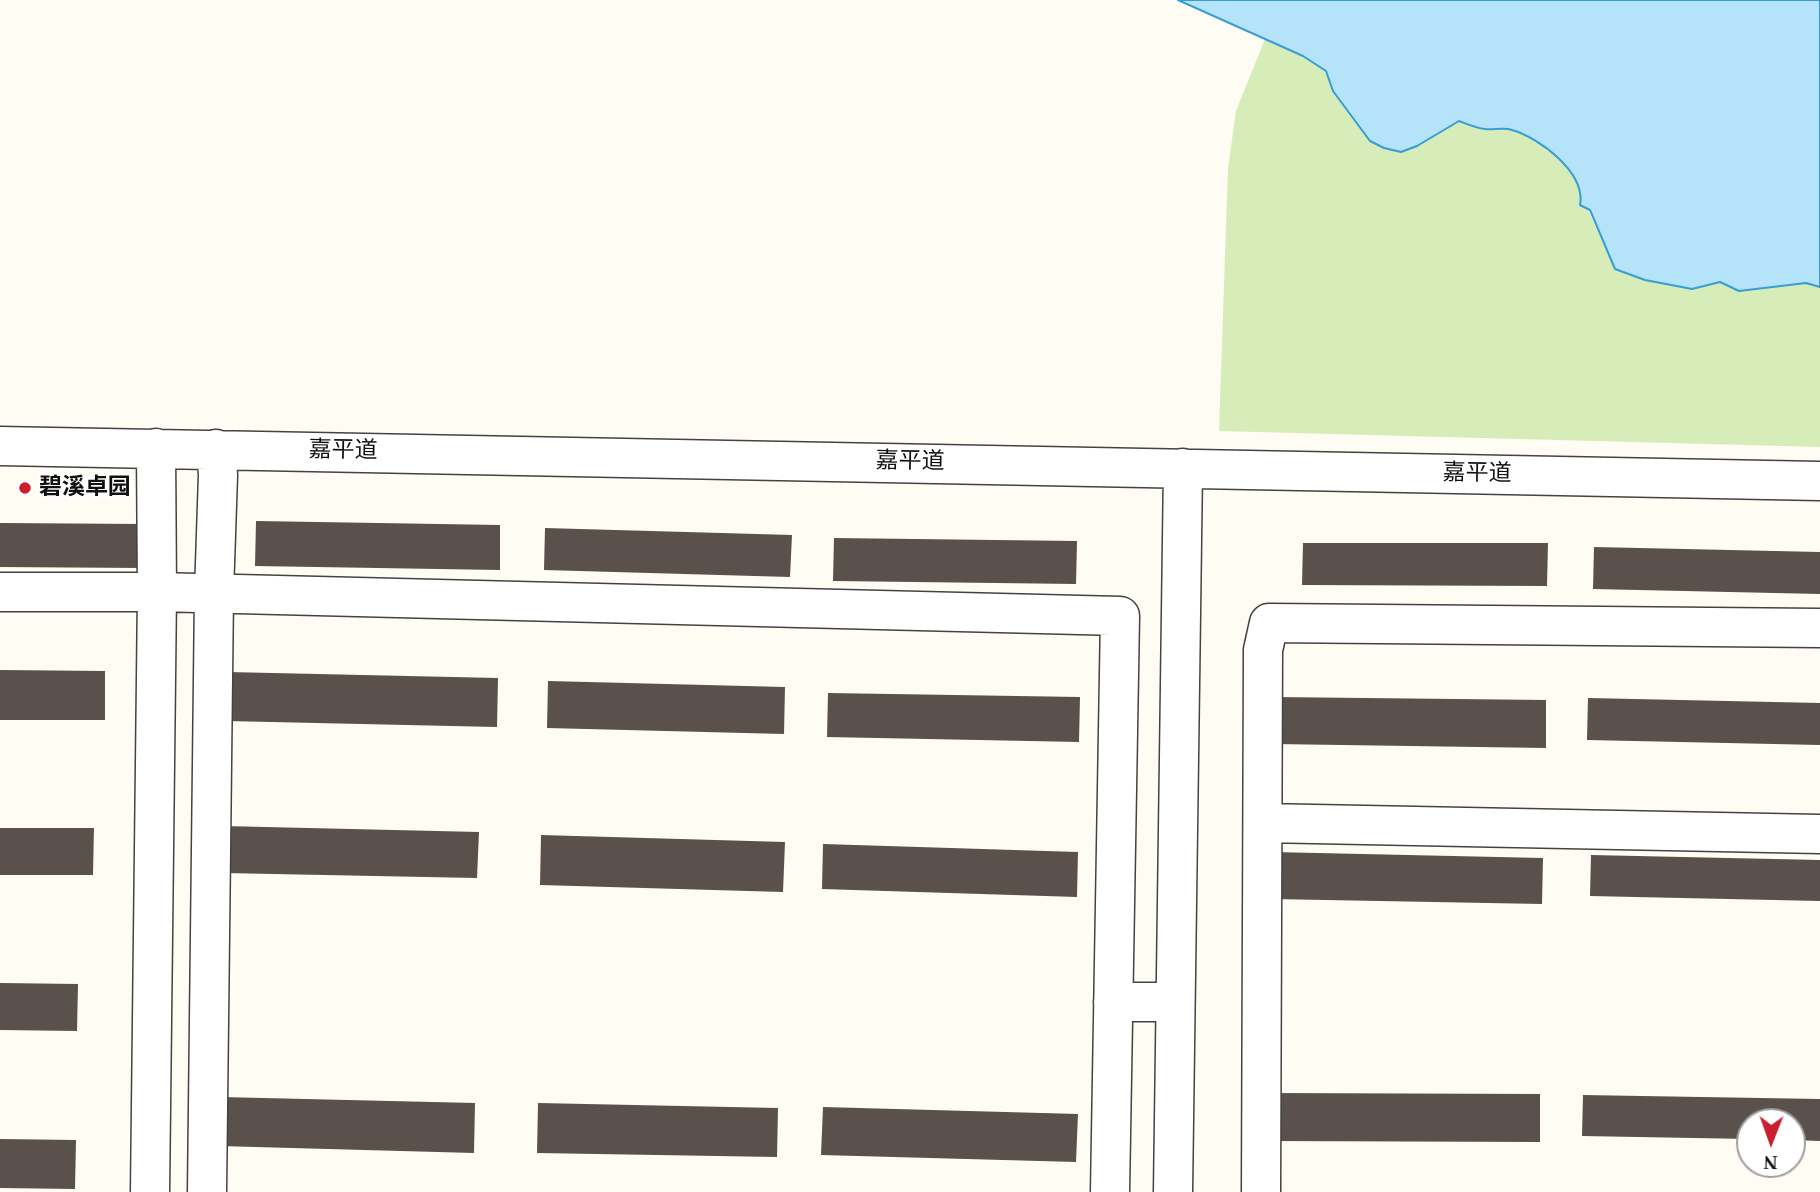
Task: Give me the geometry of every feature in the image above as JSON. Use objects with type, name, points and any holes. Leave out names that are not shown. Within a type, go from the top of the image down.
[{"type":"street","name":"嘉平道","points":[[0,446],[156,461],[1183,479],[1820,481]]},
{"type":"street","name":"嘉平道","points":[[0,472],[156,461]]},
{"type":"street","points":[[150,1192],[156,461]]},
{"type":"street","points":[[207,1192],[217,462]]},
{"type":"street","name":"嘉平道","points":[[1183,479],[1820,503]]},
{"type":"street","points":[[1173,1192],[1183,479]]},
{"type":"street","points":[[0,592],[214,593],[1120,616],[1110,1192]]},
{"type":"street","points":[[1261,1192],[1264,650],[1269,623],[1820,628]]},
{"type":"street","points":[[1263,823],[1820,834]]},
{"type":"street","points":[[1113,1003],[1175,1002]]},
{"type":"green space","points":[[1265,39],[1303,56],[1326,71],[1333,91],[1384,148],[1401,152],[1459,121],[1484,129],[1511,129],[1539,143],[1576,178],[1581,195],[1615,269],[1645,280],[1692,289],[1720,282],[1739,291],[1807,283],[1820,287],[1820,447],[1219,431],[1228,168],[1236,111]]},
{"type":"water","points":[[1178,0],[1820,0],[1820,287],[1806,283],[1739,291],[1720,282],[1692,289],[1645,280],[1615,269],[1590,210],[1580,205],[1580,193],[1569,169],[1559,158],[1535,141],[1509,129],[1488,129],[1459,121],[1417,146],[1401,152],[1384,148],[1370,141],[1333,91],[1326,71],[1303,56]]},
{"type":"building","points":[[256,521],[500,525],[500,570],[255,566]]},
{"type":"building","points":[[0,523],[143,524],[142,568],[0,567]]},
{"type":"building","points":[[545,528],[792,535],[790,577],[544,570]]},
{"type":"building","points":[[834,538],[1077,541],[1076,584],[833,581]]},
{"type":"building","points":[[1303,543],[1548,543],[1547,586],[1302,585]]},
{"type":"building","points":[[1594,547],[1820,552],[1820,594],[1593,589]]},
{"type":"building","points":[[0,670],[105,671],[105,720],[0,720]]},
{"type":"building","points":[[227,672],[498,678],[497,727],[226,721]]},
{"type":"building","points":[[548,681],[785,687],[784,734],[547,728]]},
{"type":"building","points":[[828,693],[1080,697],[1079,742],[827,737]]},
{"type":"building","points":[[1274,697],[1546,700],[1546,748],[1274,744]]},
{"type":"building","points":[[1588,698],[1820,703],[1820,745],[1587,740]]},
{"type":"building","points":[[223,826],[479,832],[477,878],[223,873]]},
{"type":"building","points":[[0,828],[94,828],[93,875],[0,875]]},
{"type":"building","points":[[541,835],[785,842],[783,892],[540,885]]},
{"type":"building","points":[[823,844],[1078,852],[1077,897],[822,889]]},
{"type":"building","points":[[1272,852],[1543,858],[1542,904],[1271,899]]},
{"type":"building","points":[[1591,855],[1820,860],[1820,901],[1590,896]]},
{"type":"building","points":[[0,983],[78,984],[77,1031],[0,1030]]},
{"type":"building","points":[[1269,1093],[1540,1094],[1540,1142],[1269,1141]]},
{"type":"building","points":[[1583,1095],[1820,1099],[1820,1141],[1806,1140],[1806,1108],[1736,1108],[1736,1139],[1582,1136]]},
{"type":"building","points":[[221,1097],[475,1103],[474,1153],[219,1146]]},
{"type":"building","points":[[538,1103],[778,1108],[777,1157],[537,1153]]},
{"type":"building","points":[[823,1107],[1078,1114],[1076,1162],[821,1155]]},
{"type":"building","points":[[0,1139],[76,1140],[75,1189],[0,1188]]},
{"type":"place","name":"碧溪卓园","points":[[25,488]]}]
